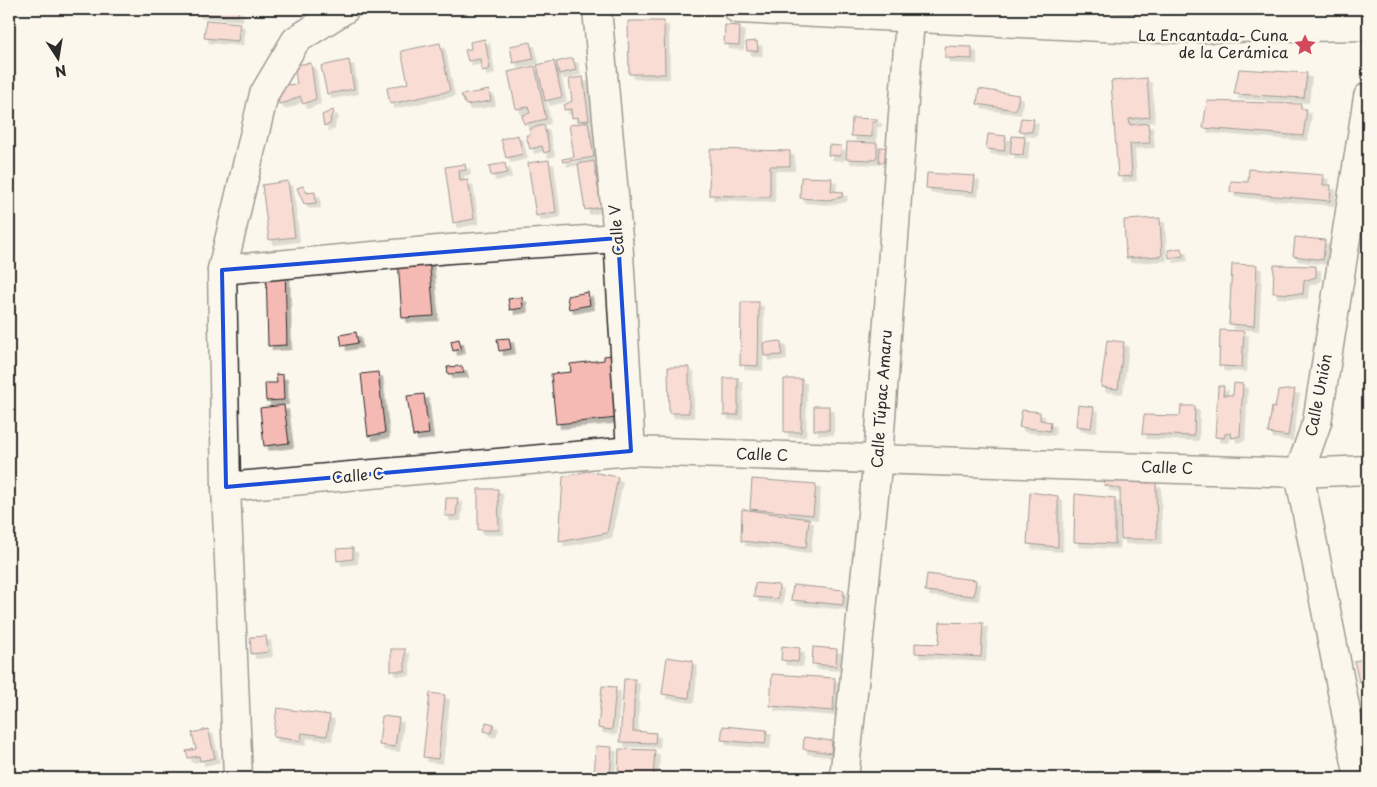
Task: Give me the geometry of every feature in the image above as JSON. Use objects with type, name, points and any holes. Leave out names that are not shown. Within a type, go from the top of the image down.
[{"type":"street","points":[[238,778],[226,487],[222,270],[264,94],[296,40],[345,9]]},
{"type":"street","name":"Calle V","points":[[597,9],[618,238],[630,452]]},
{"type":"street","points":[[738,9],[1142,30],[1368,26]]},
{"type":"street","name":"Calle Túpac Amaru","points":[[844,778],[878,458],[910,19]]},
{"type":"street","name":"Calle Unión","points":[[1298,473],[1317,422],[1368,97]]},
{"type":"street","points":[[222,270],[449,249],[618,238]]},
{"type":"street","name":"Calle C","points":[[226,487],[630,452],[878,458],[1298,473],[1368,470]]},
{"type":"street","points":[[1298,473],[1359,778]]},
{"type":"highlighted area","points":[[618,238],[631,451],[226,487],[222,270]]},
{"type":"shaded area","points":[[1368,395],[1368,453],[1363,452]]},
{"type":"building","points":[[197,9],[239,9],[238,16],[196,13]]},
{"type":"building","points":[[206,20],[240,23],[238,41],[204,38]]},
{"type":"building","points":[[628,21],[664,21],[665,74],[629,74]]},
{"type":"building","points":[[725,25],[740,26],[739,45],[724,44]]},
{"type":"building","points":[[485,39],[490,69],[482,71],[480,59],[468,61],[465,50],[471,49],[470,42]]},
{"type":"building","points":[[757,41],[758,51],[747,51],[746,42]]},
{"type":"building","points":[[530,42],[534,59],[513,63],[510,46]]},
{"type":"building","points":[[440,43],[450,91],[390,104],[387,88],[408,83],[401,51]]},
{"type":"building","points":[[945,46],[972,47],[972,59],[945,58]]},
{"type":"building","points":[[573,58],[576,70],[559,74],[556,62]]},
{"type":"building","points":[[349,60],[354,89],[327,94],[321,66]]},
{"type":"building","points":[[554,61],[562,97],[545,101],[537,65]]},
{"type":"building","points":[[311,63],[316,99],[303,104],[300,96],[279,104],[277,86],[297,84],[294,65]]},
{"type":"building","points":[[535,66],[546,119],[524,124],[522,115],[530,113],[528,107],[516,109],[508,72]]},
{"type":"building","points":[[1239,69],[1307,73],[1304,98],[1234,94]]},
{"type":"building","points":[[583,77],[589,120],[579,121],[578,117],[572,118],[571,109],[564,110],[564,105],[572,101],[569,79]]},
{"type":"building","points":[[1147,78],[1150,117],[1129,119],[1130,125],[1148,123],[1150,143],[1130,144],[1132,176],[1118,177],[1111,81]]},
{"type":"building","points":[[979,89],[1019,95],[1016,110],[977,104]]},
{"type":"building","points":[[489,90],[491,101],[466,105],[461,95]]},
{"type":"building","points":[[1207,101],[1301,104],[1301,109],[1307,109],[1303,136],[1203,128]]},
{"type":"building","points":[[333,110],[334,114],[331,116],[330,124],[324,126],[322,115]]},
{"type":"building","points":[[852,118],[877,119],[877,122],[872,122],[872,137],[851,136]]},
{"type":"building","points":[[1021,118],[1034,119],[1032,132],[1019,131]]},
{"type":"building","points":[[588,122],[594,157],[563,162],[562,159],[574,157],[569,125]]},
{"type":"building","points":[[544,125],[550,151],[544,153],[542,146],[530,149],[526,135],[530,135],[529,129]]},
{"type":"building","points":[[988,134],[1006,136],[1004,151],[986,149]]},
{"type":"building","points":[[518,135],[523,154],[506,158],[501,139]]},
{"type":"building","points":[[1012,136],[1025,137],[1023,155],[1010,154]]},
{"type":"building","points":[[847,142],[877,143],[877,157],[873,160],[846,159]]},
{"type":"building","points":[[829,145],[841,146],[840,156],[828,155]]},
{"type":"building","points":[[880,147],[896,148],[894,163],[879,162]]},
{"type":"building","points":[[710,149],[790,151],[790,166],[770,166],[770,197],[709,195]]},
{"type":"building","points":[[549,160],[556,212],[536,216],[528,163]]},
{"type":"building","points":[[594,161],[601,207],[585,210],[578,164]]},
{"type":"building","points":[[505,163],[507,173],[491,176],[489,166]]},
{"type":"building","points":[[465,164],[466,170],[459,171],[460,181],[468,180],[474,219],[453,223],[445,167]]},
{"type":"building","points":[[1249,169],[1324,175],[1323,185],[1331,185],[1330,201],[1230,192],[1231,181],[1248,182]]},
{"type":"building","points":[[927,173],[975,176],[973,192],[926,188]]},
{"type":"building","points":[[801,177],[832,178],[831,191],[843,192],[842,197],[828,200],[800,198]]},
{"type":"building","points":[[288,181],[295,237],[269,240],[262,185]]},
{"type":"building","points":[[303,186],[307,193],[315,192],[316,203],[304,204],[297,188]]},
{"type":"building","points":[[1160,218],[1162,256],[1126,258],[1124,220]]},
{"type":"building","points":[[1295,237],[1325,240],[1323,260],[1293,256]]},
{"type":"building","points":[[1181,248],[1183,256],[1169,258],[1168,250]]},
{"type":"building","points":[[429,258],[434,316],[402,318],[398,260]]},
{"type":"building","points":[[1232,264],[1257,265],[1254,326],[1229,324]]},
{"type":"building","points":[[1274,265],[1316,266],[1316,277],[1304,281],[1303,294],[1273,293]]},
{"type":"building","points":[[285,267],[287,345],[268,346],[266,268]]},
{"type":"building","points":[[588,292],[590,305],[569,309],[567,296]]},
{"type":"building","points":[[522,297],[523,308],[510,310],[508,299]]},
{"type":"building","points":[[741,302],[759,302],[758,366],[740,365]]},
{"type":"building","points":[[1220,330],[1244,331],[1242,367],[1219,366]]},
{"type":"building","points":[[356,332],[358,343],[342,346],[340,335]]},
{"type":"building","points":[[509,338],[511,349],[499,351],[497,339]]},
{"type":"building","points":[[459,339],[461,349],[453,351],[451,341]]},
{"type":"building","points":[[1107,340],[1124,342],[1118,389],[1101,387]]},
{"type":"building","points":[[781,341],[782,355],[764,356],[763,343]]},
{"type":"building","points":[[611,355],[618,418],[556,424],[551,374],[571,372],[570,364],[604,360],[604,356]]},
{"type":"building","points":[[462,366],[464,373],[448,374],[447,367]]},
{"type":"building","points":[[668,367],[689,367],[689,413],[669,413]]},
{"type":"building","points":[[378,372],[385,433],[368,436],[361,374]]},
{"type":"building","points":[[276,374],[283,375],[284,400],[266,401],[265,383],[277,383]]},
{"type":"building","points":[[724,378],[738,378],[738,415],[724,415]]},
{"type":"building","points":[[784,379],[802,379],[801,432],[784,432]]},
{"type":"building","points":[[1234,383],[1243,384],[1240,436],[1232,438],[1231,433],[1225,434],[1224,438],[1215,437],[1218,386],[1224,386],[1223,395],[1233,395]]},
{"type":"building","points":[[1295,389],[1288,436],[1268,433],[1272,407],[1275,408],[1278,391]]},
{"type":"building","points":[[424,394],[429,434],[413,436],[407,396]]},
{"type":"building","points":[[284,405],[289,443],[264,446],[260,408]]},
{"type":"building","points":[[1078,405],[1094,407],[1091,428],[1076,426]]},
{"type":"building","points":[[814,406],[829,406],[829,430],[814,430]]},
{"type":"building","points":[[1181,406],[1195,406],[1194,436],[1142,434],[1144,415],[1180,416]]},
{"type":"building","points":[[1022,410],[1040,412],[1040,420],[1051,422],[1050,431],[1019,427]]},
{"type":"building","points":[[587,471],[618,477],[607,533],[559,542],[563,477]]},
{"type":"building","points":[[1107,474],[1147,474],[1146,483],[1156,482],[1157,539],[1121,539],[1120,489],[1104,485]]},
{"type":"building","points":[[752,479],[816,484],[813,515],[750,509]]},
{"type":"building","points":[[478,489],[498,489],[499,530],[478,530]]},
{"type":"building","points":[[1030,492],[1058,496],[1058,547],[1027,544]]},
{"type":"building","points":[[1075,494],[1115,498],[1115,544],[1074,542]]},
{"type":"building","points":[[446,498],[458,498],[456,516],[445,516]]},
{"type":"building","points":[[742,509],[809,519],[806,548],[741,541]]},
{"type":"building","points":[[353,548],[353,559],[337,561],[336,549]]},
{"type":"building","points":[[927,574],[976,580],[974,596],[925,591]]},
{"type":"building","points":[[755,583],[779,585],[778,599],[754,597]]},
{"type":"building","points":[[793,585],[844,590],[843,605],[791,600]]},
{"type":"building","points":[[940,622],[983,623],[981,657],[915,653],[915,643],[939,644]]},
{"type":"building","points":[[266,636],[268,652],[251,654],[250,637]]},
{"type":"building","points":[[782,646],[800,648],[798,662],[781,660]]},
{"type":"building","points":[[813,647],[837,649],[836,666],[812,664]]},
{"type":"building","points":[[391,649],[405,649],[405,671],[391,671]]},
{"type":"building","points":[[667,657],[693,661],[689,698],[662,694]]},
{"type":"building","points":[[1368,658],[1368,680],[1359,682],[1354,661]]},
{"type":"building","points":[[772,674],[835,678],[833,711],[770,706]]},
{"type":"building","points":[[624,679],[635,679],[633,731],[656,733],[655,743],[620,742]]},
{"type":"building","points":[[602,686],[616,687],[612,730],[598,728]]},
{"type":"building","points":[[430,693],[445,695],[438,759],[423,757]]},
{"type":"building","points":[[1368,701],[1368,721],[1365,721],[1362,702]]},
{"type":"building","points":[[277,708],[330,715],[327,736],[302,733],[301,741],[273,737]]},
{"type":"building","points":[[382,716],[399,718],[395,747],[379,745]]},
{"type":"building","points":[[486,722],[494,724],[491,733],[484,731]]},
{"type":"building","points":[[723,726],[767,730],[765,744],[721,740]]},
{"type":"building","points":[[208,729],[215,758],[200,761],[199,756],[188,758],[186,751],[196,749],[192,733]]},
{"type":"building","points":[[804,737],[832,741],[831,753],[803,749]]},
{"type":"building","points":[[596,746],[612,747],[610,778],[594,778]]},
{"type":"building","points":[[619,749],[655,750],[653,778],[618,778]]},
{"type":"place","name":"La Encantada- Cuna de la Cerámica","points":[[1305,45]]}]
